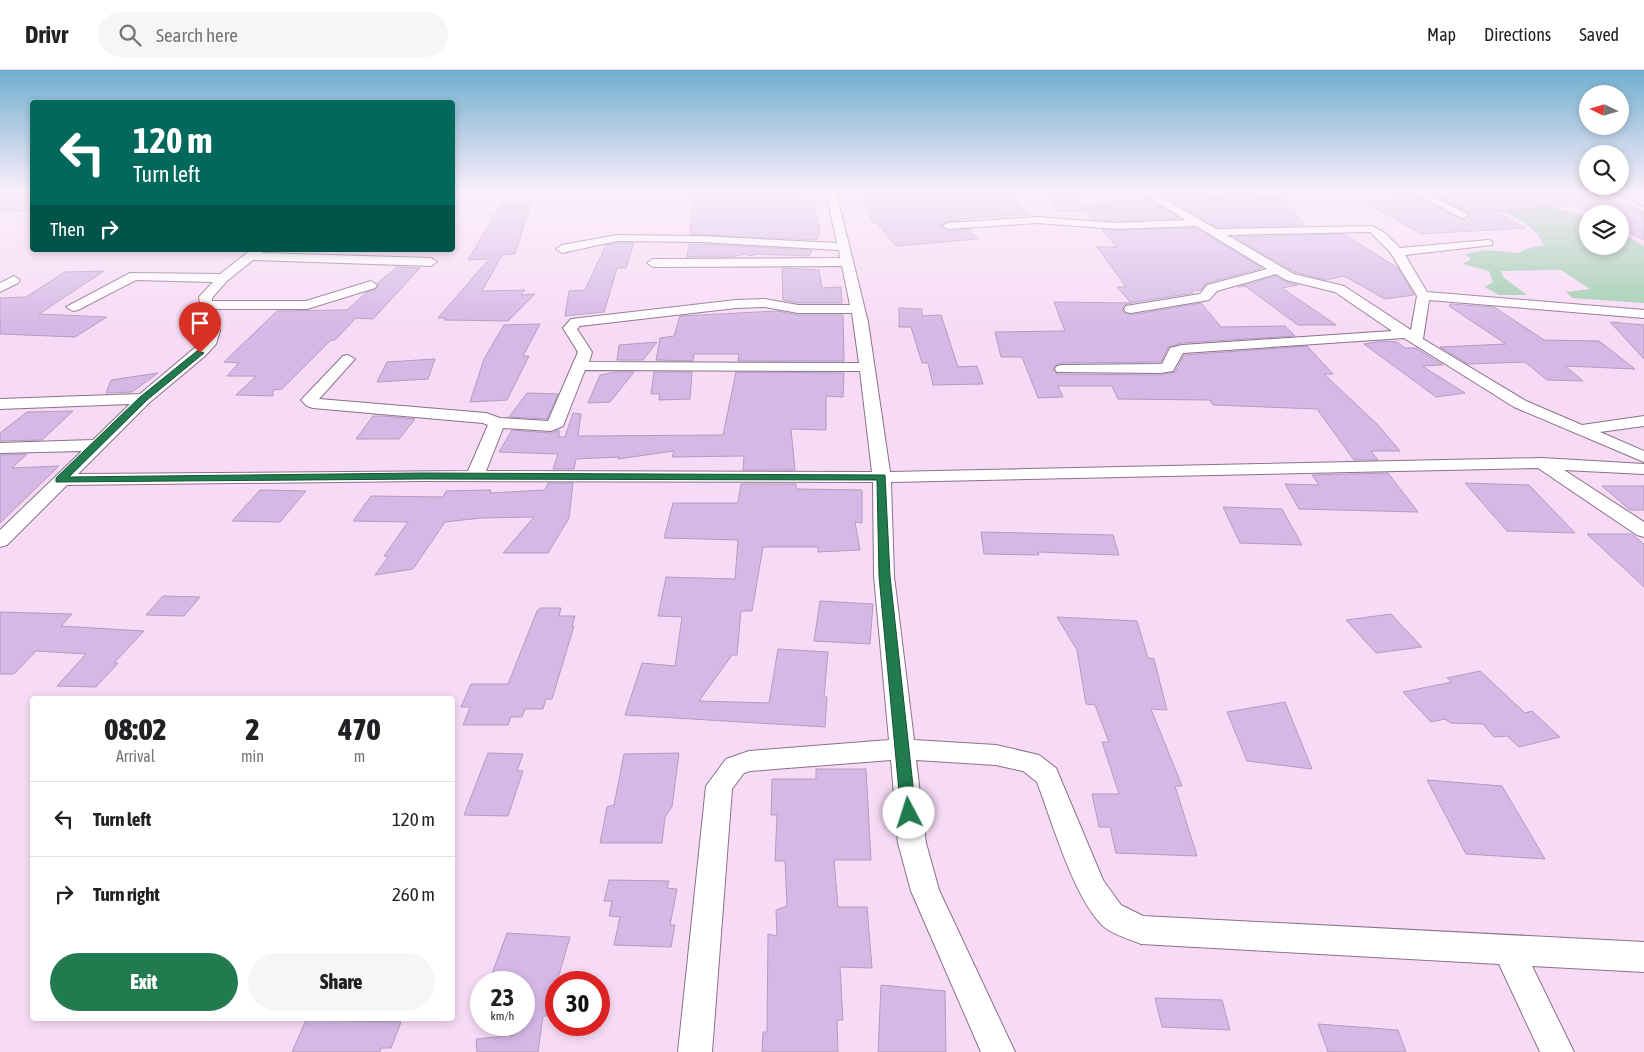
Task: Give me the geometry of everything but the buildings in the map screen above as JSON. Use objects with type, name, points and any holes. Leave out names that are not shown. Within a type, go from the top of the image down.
[{"type":"street","points":[[562,249],[617,238],[701,239],[845,254]]},
{"type":"street","points":[[841,238],[858,309],[882,477],[884,576],[912,843],[925,891],[998,1052]]},
{"type":"street","points":[[1224,238],[1276,270],[1297,279],[1339,289],[1494,390],[1538,412],[1644,458]]},
{"type":"street","points":[[1383,238],[1396,252],[1423,296],[1412,337]]},
{"type":"street","points":[[1396,252],[1488,243]]},
{"type":"street","points":[[0,541],[144,398],[211,341],[213,331],[205,297],[223,278],[254,253],[431,262]]},
{"type":"street","points":[[653,263],[845,254]]},
{"type":"street","points":[[1131,309],[1204,298],[1212,288],[1276,270]]},
{"type":"street","points":[[73,307],[134,276],[223,278]]},
{"type":"street","points":[[0,288],[14,280]]},
{"type":"street","points":[[207,305],[307,305],[371,285]]},
{"type":"street","points":[[1423,296],[1644,314]]},
{"type":"street","points":[[348,359],[309,400],[313,403],[486,418],[497,423],[555,425],[580,366],[584,350],[570,328],[582,321],[748,303],[798,308],[858,309]]},
{"type":"street","points":[[1062,369],[1168,368],[1175,350],[1182,349],[1412,337]]},
{"type":"street","points":[[580,366],[867,367]]},
{"type":"street","points":[[0,404],[144,398]]},
{"type":"street","points":[[1579,430],[1644,421]]},
{"type":"street","points":[[475,476],[497,423]]},
{"type":"street","points":[[0,448],[96,445]]},
{"type":"street","points":[[1542,463],[1644,531]]},
{"type":"street","points":[[60,480],[475,476],[882,477],[1542,463],[1644,468]]},
{"type":"street","points":[[695,1052],[719,786],[727,774],[736,766],[749,761],[902,749],[996,754],[1030,762],[1047,776],[1092,888],[1111,914],[1141,930],[1644,957]]},
{"type":"street","points":[[1508,950],[1557,1052]]},
{"type":"green space","points":[[1539,238],[1579,238],[1579,255],[1629,255],[1630,238],[1644,246],[1644,303],[1573,298],[1566,292],[1590,289],[1561,270],[1501,271],[1503,277],[1527,295],[1499,295],[1485,287],[1493,282],[1489,271],[1463,264],[1471,259],[1465,254],[1485,250],[1519,253],[1526,249],[1544,245]]},
{"type":"route","points":[[200,353],[144,398],[60,480],[422,476],[882,477],[884,576],[909,813]]}]
